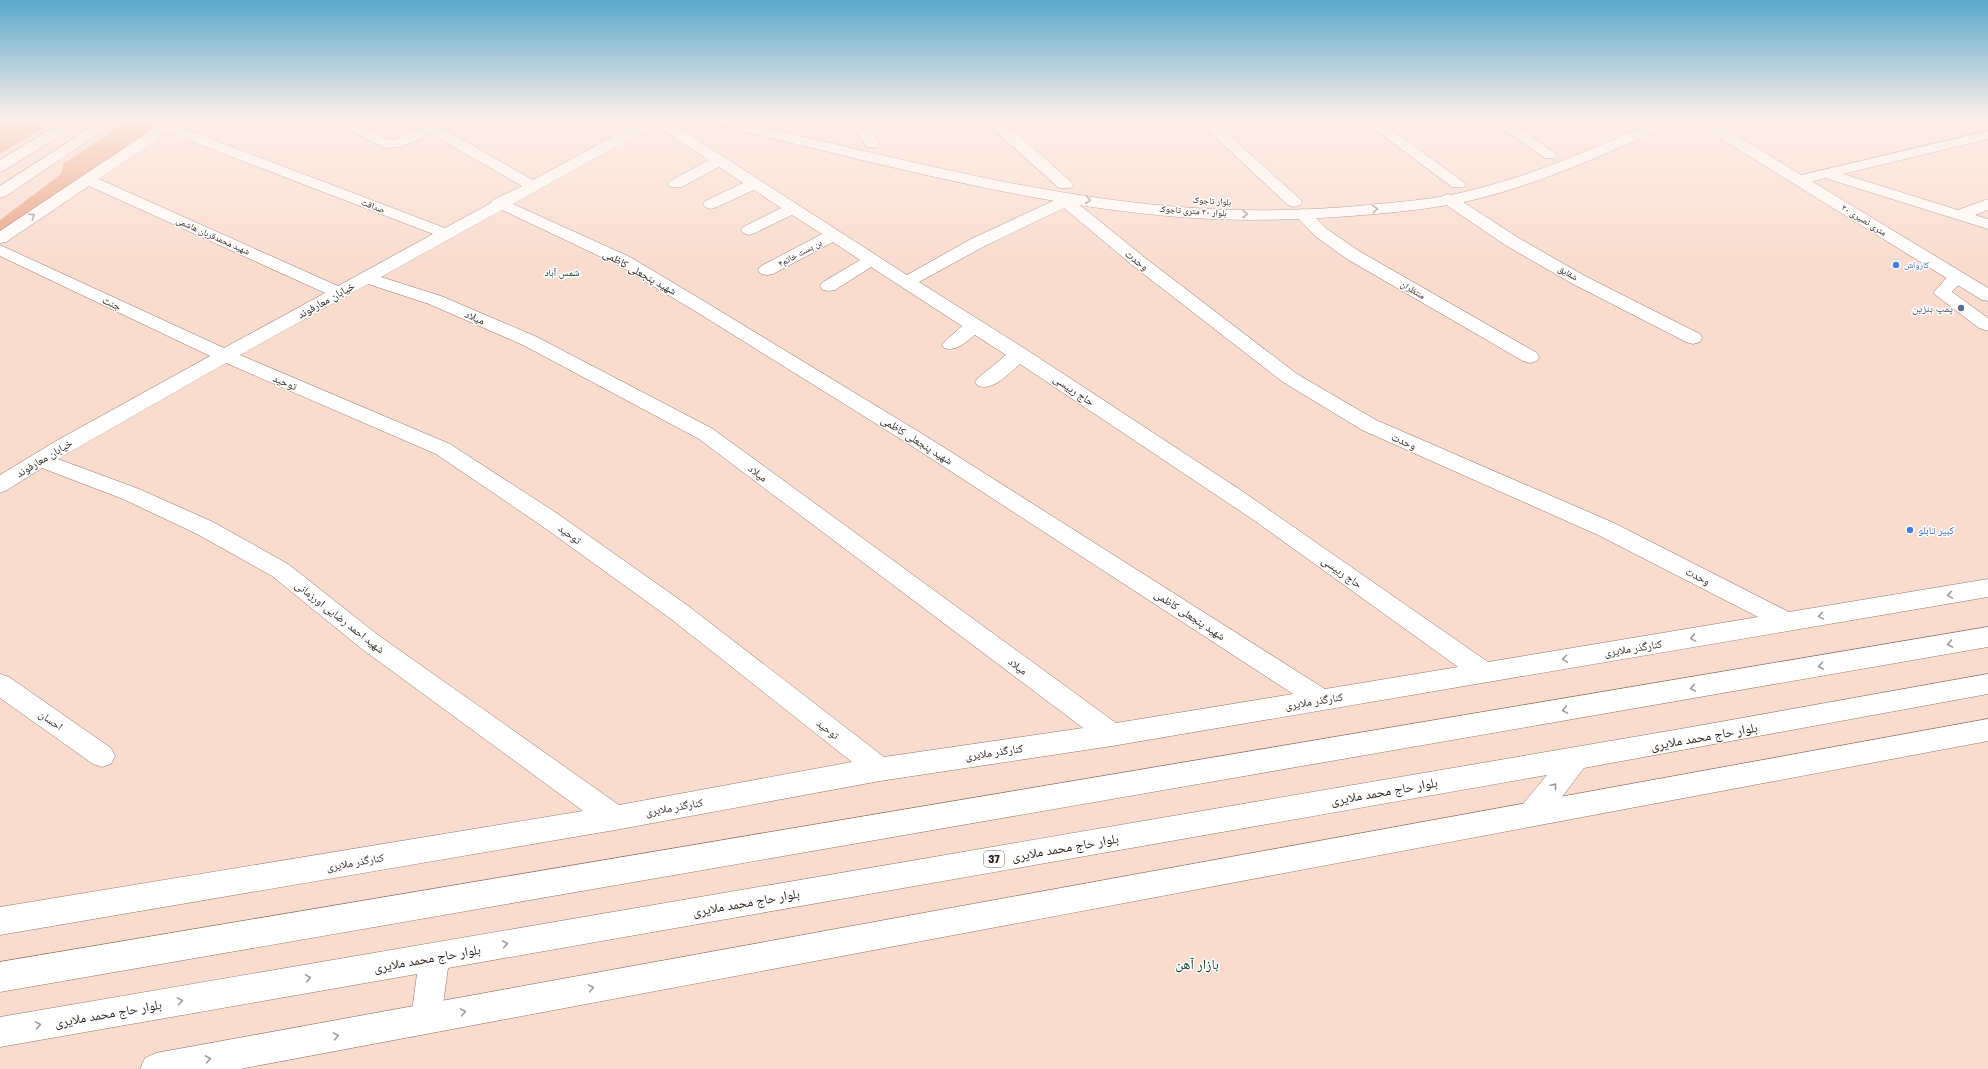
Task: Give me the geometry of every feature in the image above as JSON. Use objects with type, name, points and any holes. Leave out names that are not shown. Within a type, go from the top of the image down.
[{"type":"main road","points":[[0,193],[37,169]]},
{"type":"main road","points":[[0,203],[40,169]]},
{"type":"main road","points":[[0,238],[102,169]]},
{"type":"main road","name":"صداقت","points":[[285,169],[446,234]]},
{"type":"main road","points":[[503,169],[533,186]]},
{"type":"main road","name":"خیابان معارفوند","points":[[0,485],[41,460],[225,356],[564,169]]},
{"type":"main road","points":[[676,184],[704,169]]},
{"type":"main road","name":"حاج رییسی","points":[[731,169],[974,326],[1020,354],[1234,496],[1485,673]]},
{"type":"main road","name":"بلوار ۳۰ متری تاجوک","points":[[944,169],[1063,194],[1153,209],[1242,215],[1299,208],[1330,213],[1404,207],[1472,195],[1525,180],[1554,169]]},
{"type":"main road","points":[[967,169],[1063,194]]},
{"type":"main road","name":"وحدت","points":[[1042,169],[1063,194],[1138,261],[1290,378],[1369,425],[1606,529],[1788,622]]},
{"type":"main road","name":"منتظران","points":[[1257,169],[1299,208],[1314,227],[1343,248],[1447,311],[1530,357]]},
{"type":"main road","points":[[1437,169],[1458,184]]},
{"type":"main road","points":[[1299,208],[1324,201],[1394,195],[1458,184],[1512,169]]},
{"type":"main road","name":"۲۰ متری نصیری","points":[[1781,169],[1988,296]]},
{"type":"main road","points":[[1799,180],[1848,169]]},
{"type":"main road","points":[[1827,174],[1988,224]]},
{"type":"main road","name":"شهید محمدقربان هاشمی","points":[[87,179],[339,293]]},
{"type":"main road","points":[[711,204],[754,184]]},
{"type":"main road","points":[[907,282],[1063,194]]},
{"type":"main road","name":"شقایق","points":[[1448,199],[1511,241],[1579,280],[1693,338]]},
{"type":"main road","name":"شهید پنجعلی کاظمی","points":[[499,204],[624,261],[701,306],[922,443],[1322,700]]},
{"type":"main road","points":[[1959,215],[1988,204]]},
{"type":"main road","points":[[749,230],[792,209]]},
{"type":"main road","name":"بن بست خاتم۴","points":[[767,270],[833,235]]},
{"type":"main road","name":"جنت","points":[[0,250],[225,356]]},
{"type":"main road","points":[[829,286],[872,260]]},
{"type":"main road","points":[[1957,277],[1942,293],[1988,325]]},
{"type":"main road","name":"میلاد","points":[[366,278],[435,300],[530,341],[706,434],[1112,735]]},
{"type":"main road","points":[[951,344],[974,326]]},
{"type":"main road","points":[[985,382],[1020,354]]},
{"type":"main road","name":"توحید","points":[[225,356],[443,449],[550,520],[679,612],[880,769]]},
{"type":"main road","name":"شهید احمد رضایی اورزمانی","points":[[41,460],[131,494],[198,525],[280,570],[370,642],[615,818]]},
{"type":"main road","name":"کنارگذر ملایری","points":[[0,921],[615,818],[880,769],[1112,735],[1988,588]]},
{"type":"main road","points":[[0,977],[1988,637]]},
{"type":"main road","name":"احسان","points":[[0,684],[102,756]]},
{"type":"main road","name":"بلوار حاج محمد ملایری","points":[[0,1032],[1576,758],[1988,684]]},
{"type":"main road","points":[[156,1069],[1988,730]]},
{"type":"main road","points":[[1532,814],[1576,758]]},
{"type":"main road","points":[[426,1019],[435,956]]},
{"type":"shaded area","points":[[62,169],[96,169],[0,233],[0,220],[61,174]]},
{"type":"place","name":"کارواش","points":[[1896,265]]},
{"type":"place","name":"پمپ بنزین","points":[[1961,308]]},
{"type":"place","name":"کبیر تابلو","points":[[1910,530]]},
{"type":"district","name":"شمس آباد","points":[[562,272]]},
{"type":"district","name":"بازار آهن","points":[[1197,964]]}]
